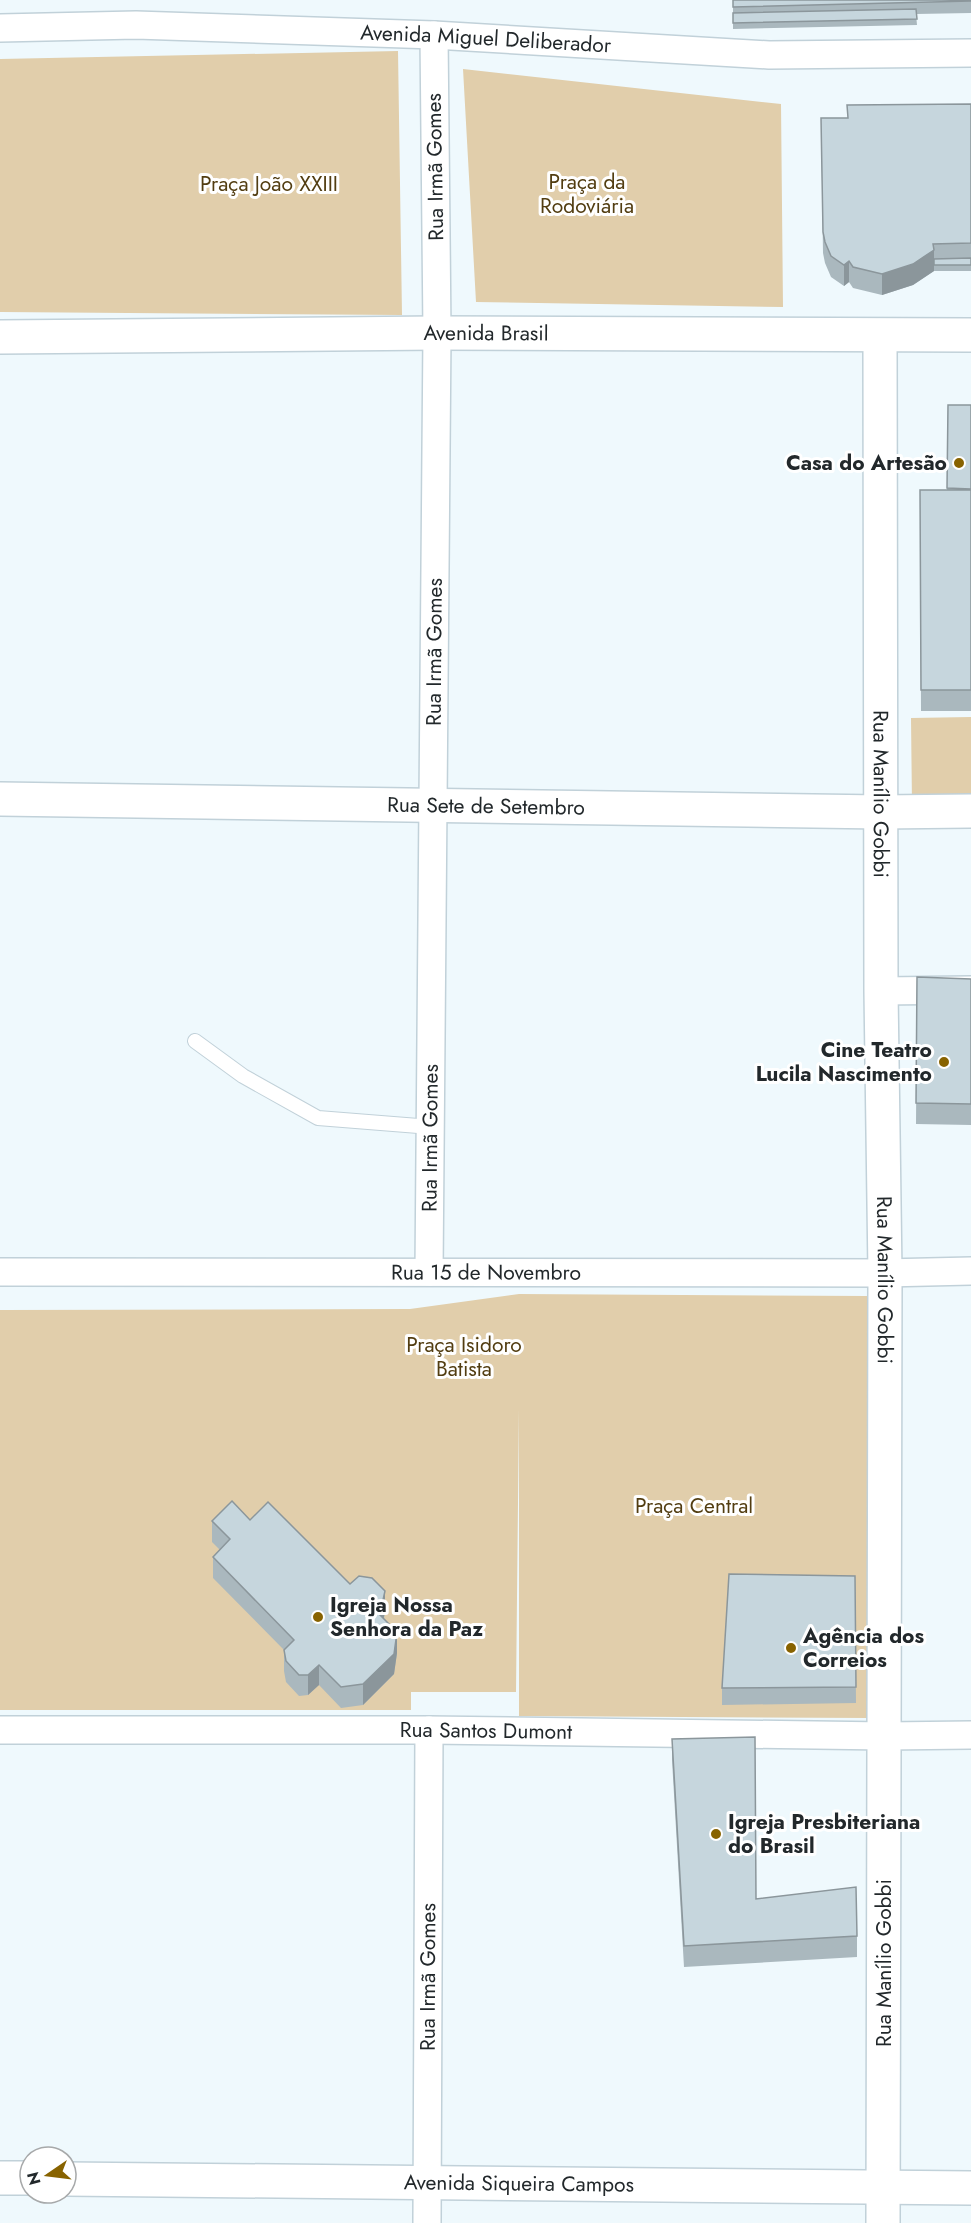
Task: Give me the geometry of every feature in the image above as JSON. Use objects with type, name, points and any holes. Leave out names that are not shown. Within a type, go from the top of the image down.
[{"type":"street","name":"Avenida Miguel Deliberador","points":[[0,27],[136,25],[434,35],[769,55],[971,53]]},
{"type":"street","name":"Rua Irmã Gomes","points":[[429,1272],[437,333],[434,35]]},
{"type":"street","name":"Avenida Brasil","points":[[0,337],[437,333],[971,335]]},
{"type":"street","name":"Rua Manílio Gobbi","points":[[880,336],[881,992],[885,1273],[886,1736],[883,2223]]},
{"type":"street","name":"Rua Sete de Setembro","points":[[0,800],[881,812],[971,811]]},
{"type":"street","points":[[881,992],[971,990]]},
{"type":"street","name":"Rua 15 de Novembro","points":[[0,1272],[885,1273],[971,1271]]},
{"type":"street","name":"Rua Santos Dumont","points":[[0,1730],[971,1735]]},
{"type":"street","name":"Rua Irmã Gomes","points":[[427,2223],[429,1731]]},
{"type":"street","points":[[0,2178],[18,2178]]},
{"type":"street","name":"Avenida Siqueira Campos","points":[[78,2179],[883,2189],[971,2188]]},
{"type":"lane","points":[[195,1041],[243,1076],[318,1118],[431,1127]]},
{"type":"green space","name":"Praça João XXIII","points":[[398,51],[402,315],[0,312],[0,59]]},
{"type":"green space","name":"Praça da Rodoviária","points":[[463,69],[781,104],[783,307],[476,302]]},
{"type":"green space","points":[[971,717],[971,805],[912,806],[911,718]]},
{"type":"green space","points":[[519,1294],[867,1296],[870,1718],[519,1716],[519,1408],[516,1692],[411,1692],[411,1710],[0,1710],[0,1310],[410,1309]]},
{"type":"building","points":[[733,0],[971,0],[971,1],[733,7]]},
{"type":"building","points":[[916,9],[917,19],[733,23],[733,13]]},
{"type":"building","points":[[971,104],[971,243],[933,244],[934,250],[913,264],[882,274],[853,267],[849,261],[844,265],[831,256],[823,232],[821,118],[848,118],[847,105]]},
{"type":"building","points":[[971,258],[971,265],[934,265],[934,259]]},
{"type":"building","name":"Casa do Artesão","points":[[948,405],[971,405],[971,489],[947,488]]},
{"type":"building","points":[[920,490],[971,490],[971,690],[921,690]]},
{"type":"building","name":"Cine Teatro Lucila Nascimento","points":[[917,977],[971,979],[971,1104],[916,1103]]},
{"type":"building","name":"Igreja Nossa Senhora da Paz","points":[[232,1501],[250,1520],[268,1502],[350,1584],[359,1576],[372,1578],[385,1591],[383,1600],[374,1609],[397,1632],[394,1654],[363,1684],[341,1687],[319,1665],[308,1675],[299,1675],[286,1661],[284,1650],[294,1640],[213,1557],[230,1539],[212,1521]]},
{"type":"building","name":"Agência dos Correios","points":[[729,1574],[855,1576],[856,1687],[722,1688]]},
{"type":"building","name":"Igreja Presbiteriana do Brasil","points":[[755,1737],[756,1899],[856,1887],[857,1936],[684,1946],[672,1739]]},
{"type":"place","name":"Casa do Artesão","points":[[959,463]]},
{"type":"place","name":"Cine Teatro Lucila Nascimento","points":[[944,1062]]},
{"type":"place","name":"Igreja Nossa Senhora da Paz","points":[[318,1617]]},
{"type":"place","name":"Agência dos Correios","points":[[791,1648]]},
{"type":"place","name":"Igreja Presbiteriana do Brasil","points":[[716,1834]]},
{"type":"park label","name":"Praça Isidoro Batista","points":[[464,1357]]},
{"type":"park label","name":"Praça Central","points":[[694,1506]]}]
